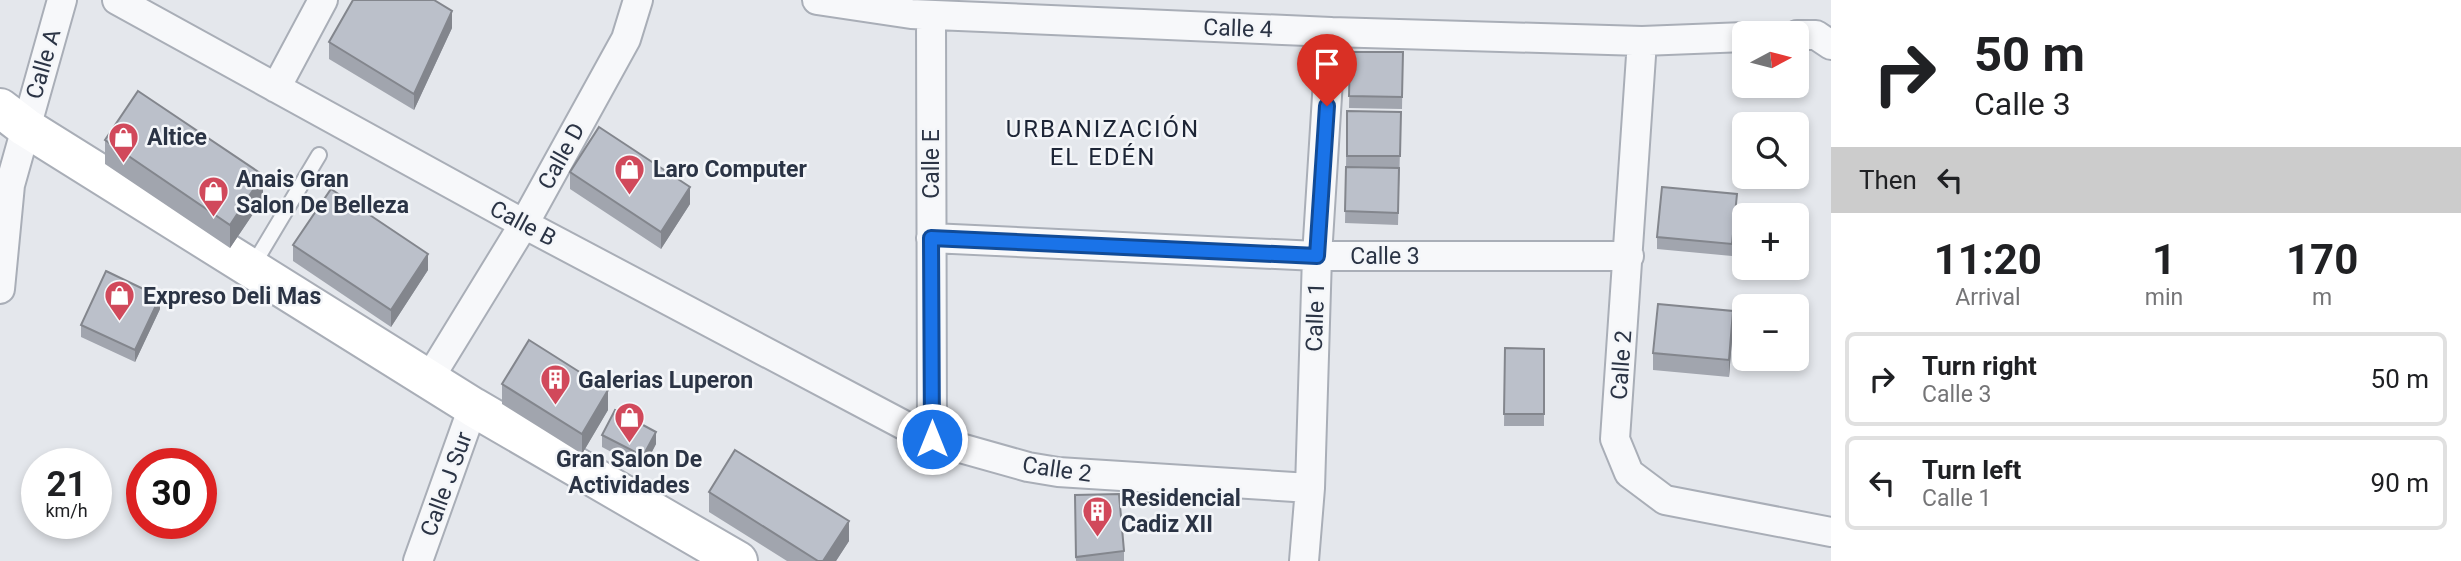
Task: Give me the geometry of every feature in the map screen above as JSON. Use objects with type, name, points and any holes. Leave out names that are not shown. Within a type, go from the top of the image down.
[{"type":"main road","points":[[12,118],[474,407],[738,561]]},
{"type":"street","name":"Calle A","points":[[0,289],[5,183],[12,118],[62,0]]},
{"type":"street","name":"Calle B","points":[[117,0],[524,224],[932,439]]},
{"type":"street","points":[[276,88],[323,0]]},
{"type":"street","name":"Calle D","points":[[429,379],[524,224],[626,39],[638,0]]},
{"type":"street","name":"Calle 4","points":[[817,0],[930,15],[1331,32],[1642,41],[1732,38]]},
{"type":"street","name":"Calle E","points":[[930,15],[932,439]]},
{"type":"street","name":"Calle 1","points":[[1304,561],[1310,488],[1317,256],[1331,32]]},
{"type":"street","points":[[1810,35],[1816,35],[1830,45]]},
{"type":"street","name":"Calle 2","points":[[1642,41],[1615,439],[1629,473],[1664,500],[1831,532]]},
{"type":"street","name":"Calle 3","points":[[931,238],[1317,256],[1629,256]]},
{"type":"street","name":"Calle J Sur","points":[[418,561],[474,407]]},
{"type":"street","name":"Calle 2","points":[[932,439],[1028,467],[1058,472],[1310,488]]},
{"type":"lane","points":[[251,268],[319,155]]},
{"type":"building","points":[[353,0],[434,0],[452,11],[414,94],[329,42]]},
{"type":"building","points":[[1350,52],[1403,52],[1402,97],[1349,96]]},
{"type":"building","points":[[138,91],[263,175],[230,225],[105,140]]},
{"type":"building","points":[[1347,111],[1401,112],[1400,156],[1347,156]]},
{"type":"building","name":"Laro Computer","points":[[599,127],[690,187],[661,232],[570,172]]},
{"type":"building","points":[[1346,167],[1399,168],[1398,213],[1345,211]]},
{"type":"building","points":[[1662,187],[1737,194],[1736,203],[1732,203],[1732,244],[1657,237]]},
{"type":"building","points":[[331,189],[428,254],[391,310],[293,245]]},
{"type":"building","name":"Expreso Deli Mas","points":[[106,271],[160,297],[135,350],[81,325]]},
{"type":"building","points":[[1658,304],[1732,311],[1729,360],[1653,353]]},
{"type":"building","points":[[529,340],[608,390],[582,434],[502,384]]},
{"type":"building","points":[[1505,348],[1544,349],[1544,414],[1504,414]]},
{"type":"building","points":[[615,410],[656,432],[643,456],[602,435]]},
{"type":"building","points":[[735,450],[849,521],[823,561],[818,561],[709,492]]},
{"type":"building","name":"Residencial Cadiz XII","points":[[1119,494],[1124,551],[1076,557],[1075,495]]},
{"type":"place","name":"Altice","points":[[124,164]]},
{"type":"place","name":"Laro Computer","points":[[630,196]]},
{"type":"place","name":"Anais Gran Salon De Belleza","points":[[213,219]]},
{"type":"place","name":"Expreso Deli Mas","points":[[120,323]]},
{"type":"place","name":"Galerias Luperon","points":[[555,407]]},
{"type":"place","name":"Gran Salon De Actividades","points":[[629,445]]},
{"type":"place","name":"Residencial Cadiz XII","points":[[1098,538]]},
{"type":"district","name":"URBANIZACIÓN EL EDÉN","points":[[1103,143]]},
{"type":"route","points":[[932,439],[931,238],[1317,256],[1327,106]]}]
